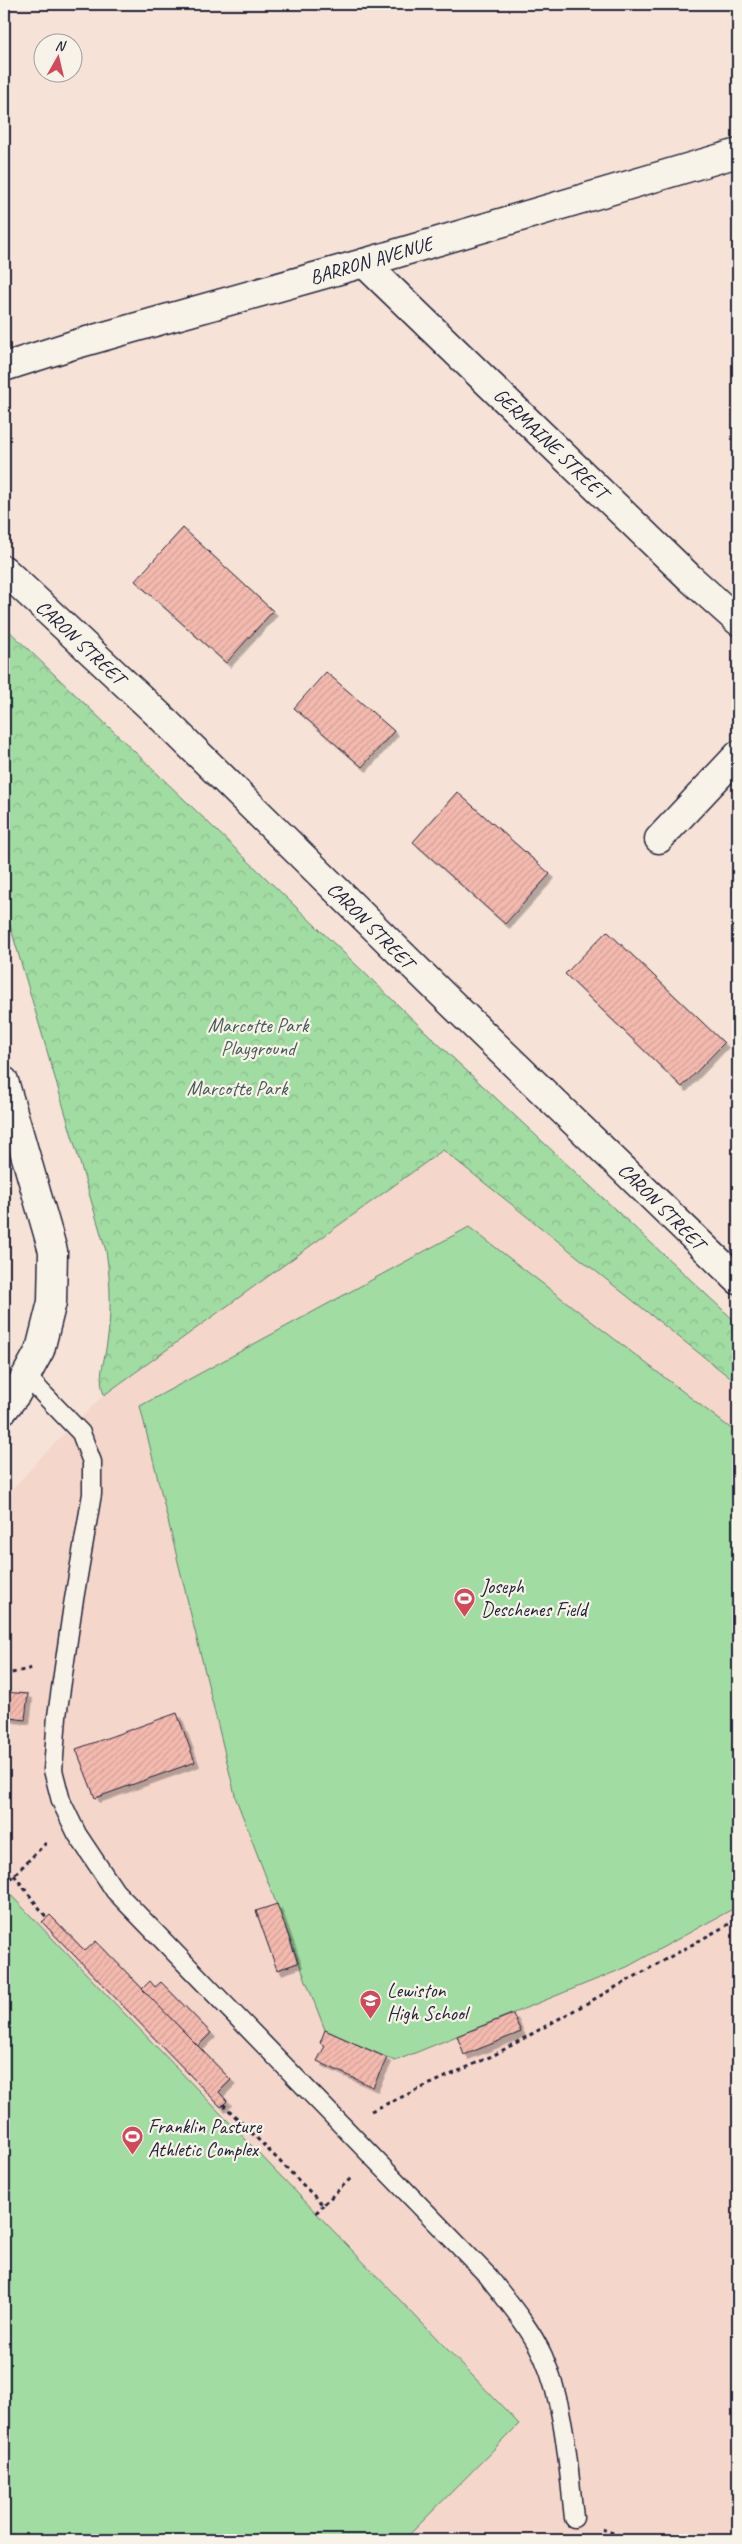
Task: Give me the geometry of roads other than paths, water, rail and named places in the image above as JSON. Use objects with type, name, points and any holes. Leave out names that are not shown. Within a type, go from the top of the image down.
[{"type":"street","name":"BARRON AVENUE","points":[[4,367],[73,345],[364,263],[738,153]]},
{"type":"street","name":"GERMAINE STREET","points":[[364,263],[738,621]]},
{"type":"street","name":"CARON STREET","points":[[4,570],[162,718],[442,994],[738,1280]]},
{"type":"street","points":[[659,839],[738,755]]},
{"type":"street","points":[[4,1081],[53,1252],[52,1302],[40,1350],[16,1394],[4,1409]]},
{"type":"lane","points":[[26,1376],[81,1433],[92,1462],[92,1494],[70,1623],[53,1770],[61,1801],[70,1819],[115,1891],[488,2276],[517,2315],[542,2355],[556,2396],[566,2449],[574,2518]]},
{"type":"place","name":"Joseph Deschenes Field","points":[[465,1617]]},
{"type":"place","name":"Lewiston High School","points":[[371,2020]]},
{"type":"place","name":"Franklin Pasture Athletic Complex","points":[[132,2156]]},
{"type":"park label","name":"Marcotte Park Playground","points":[[258,1036]]},
{"type":"park label","name":"Marcotte Park","points":[[237,1088]]}]
